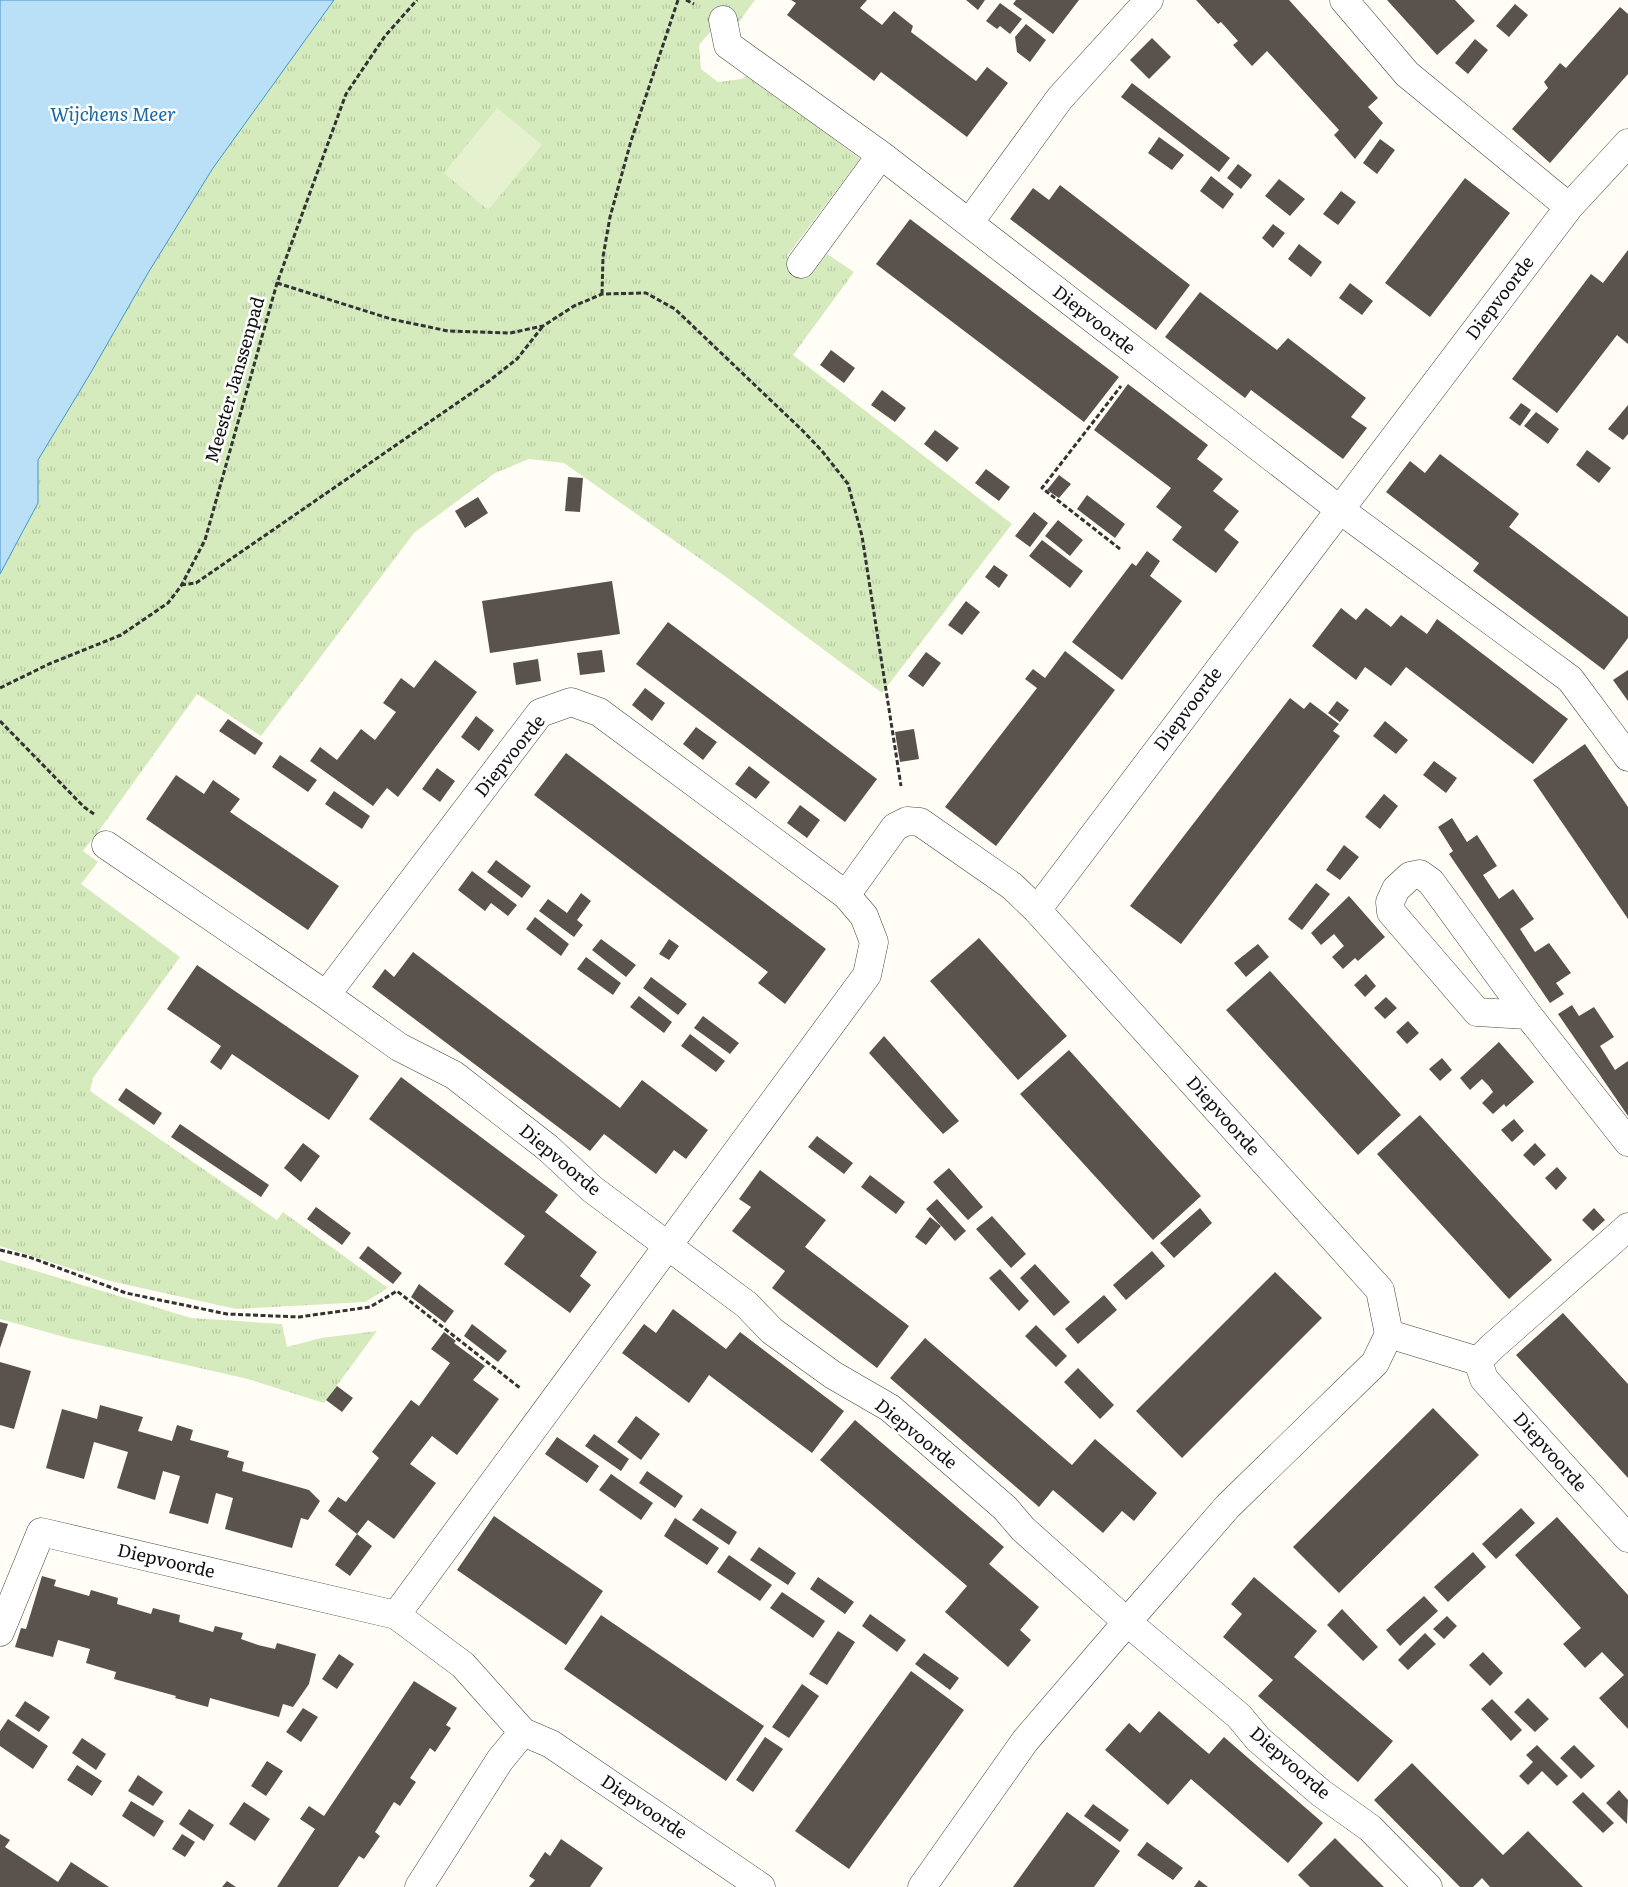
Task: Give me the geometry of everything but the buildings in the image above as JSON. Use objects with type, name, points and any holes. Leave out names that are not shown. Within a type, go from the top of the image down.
[{"type":"street","points":[[968,223],[1060,98],[1149,0]]},
{"type":"street","points":[[1344,0],[1407,74],[1569,207]]},
{"type":"street","name":"Diepvoorde","points":[[723,20],[728,45],[881,155],[1339,509],[1570,679],[1628,757]]},
{"type":"street","name":"Diepvoorde","points":[[1037,910],[1569,207],[1628,143]]},
{"type":"street","points":[[801,264],[881,155]]},
{"type":"street","name":"Diepvoorde","points":[[326,994],[540,713],[571,702],[599,712],[846,895],[864,916],[874,942],[867,975],[396,1615]]},
{"type":"street","points":[[846,895],[895,827],[907,821]]},
{"type":"street","name":"Diepvoorde","points":[[907,821],[920,822],[1012,886],[1037,910],[1380,1290],[1389,1334]]},
{"type":"street","name":"Diepvoorde","points":[[106,845],[326,994],[398,1047],[454,1075],[548,1148],[592,1188],[747,1305],[772,1331],[833,1375],[890,1408],[1005,1508],[1023,1529],[1128,1622],[1240,1716],[1265,1745],[1321,1793],[1370,1828],[1428,1887]]},
{"type":"street","points":[[1528,1015],[1477,1012],[1391,912],[1390,902],[1396,889],[1410,876],[1420,874],[1431,882],[1528,1015],[1628,1142]]},
{"type":"street","points":[[922,1887],[1024,1742],[1228,1506],[1376,1362],[1389,1334],[1478,1361],[1628,1226]]},
{"type":"street","name":"Diepvoorde","points":[[1478,1361],[1484,1380],[1628,1538]]},
{"type":"street","name":"Diepvoorde","points":[[0,1632],[42,1532],[396,1615],[464,1665],[523,1732],[551,1744],[761,1887]]},
{"type":"street","points":[[419,1887],[500,1760],[523,1732]]},
{"type":"path","name":"Meester Janssenpad","points":[[0,688],[49,664],[121,636],[168,603],[181,586],[205,540],[277,283],[346,94],[385,36],[417,0]]},
{"type":"path","points":[[602,294],[603,257],[610,218],[631,141],[678,0]]},
{"type":"path","points":[[277,283],[391,319],[448,331],[510,332],[543,326]]},
{"type":"path","points":[[181,586],[196,583],[490,381],[517,359],[543,326],[574,306],[602,294],[646,293],[675,309],[803,431],[822,451],[848,484],[862,536],[907,821]]},
{"type":"path","points":[[1120,549],[1042,488],[1143,358]]},
{"type":"path","points":[[0,721],[84,807],[104,822],[106,845]]},
{"type":"path","points":[[0,1250],[29,1257],[126,1293],[227,1314],[299,1317],[370,1307],[397,1291],[548,1410]]},
{"type":"green space","points":[[334,0],[755,0],[738,23],[725,15],[699,45],[701,69],[718,82],[742,79],[748,74],[860,159],[787,256],[811,274],[827,254],[854,272],[793,355],[1012,524],[882,693],[726,577],[564,463],[529,459],[495,473],[414,533],[261,736],[197,694],[83,851],[98,862],[81,884],[180,957],[93,1078],[90,1091],[277,1220],[283,1212],[388,1288],[365,1302],[236,1309],[110,1281],[0,1246],[0,574],[38,503],[38,460],[148,273],[213,168]]},
{"type":"green space","points":[[497,108],[542,145],[488,210],[444,173]]},
{"type":"green space","points":[[0,1260],[191,1318],[282,1324],[287,1347],[321,1338],[377,1331],[324,1403],[248,1379],[68,1338],[0,1319]]},
{"type":"water","name":"Wijchens Meer","points":[[0,0],[334,0],[213,168],[148,273],[38,460],[38,503],[0,574]]}]
